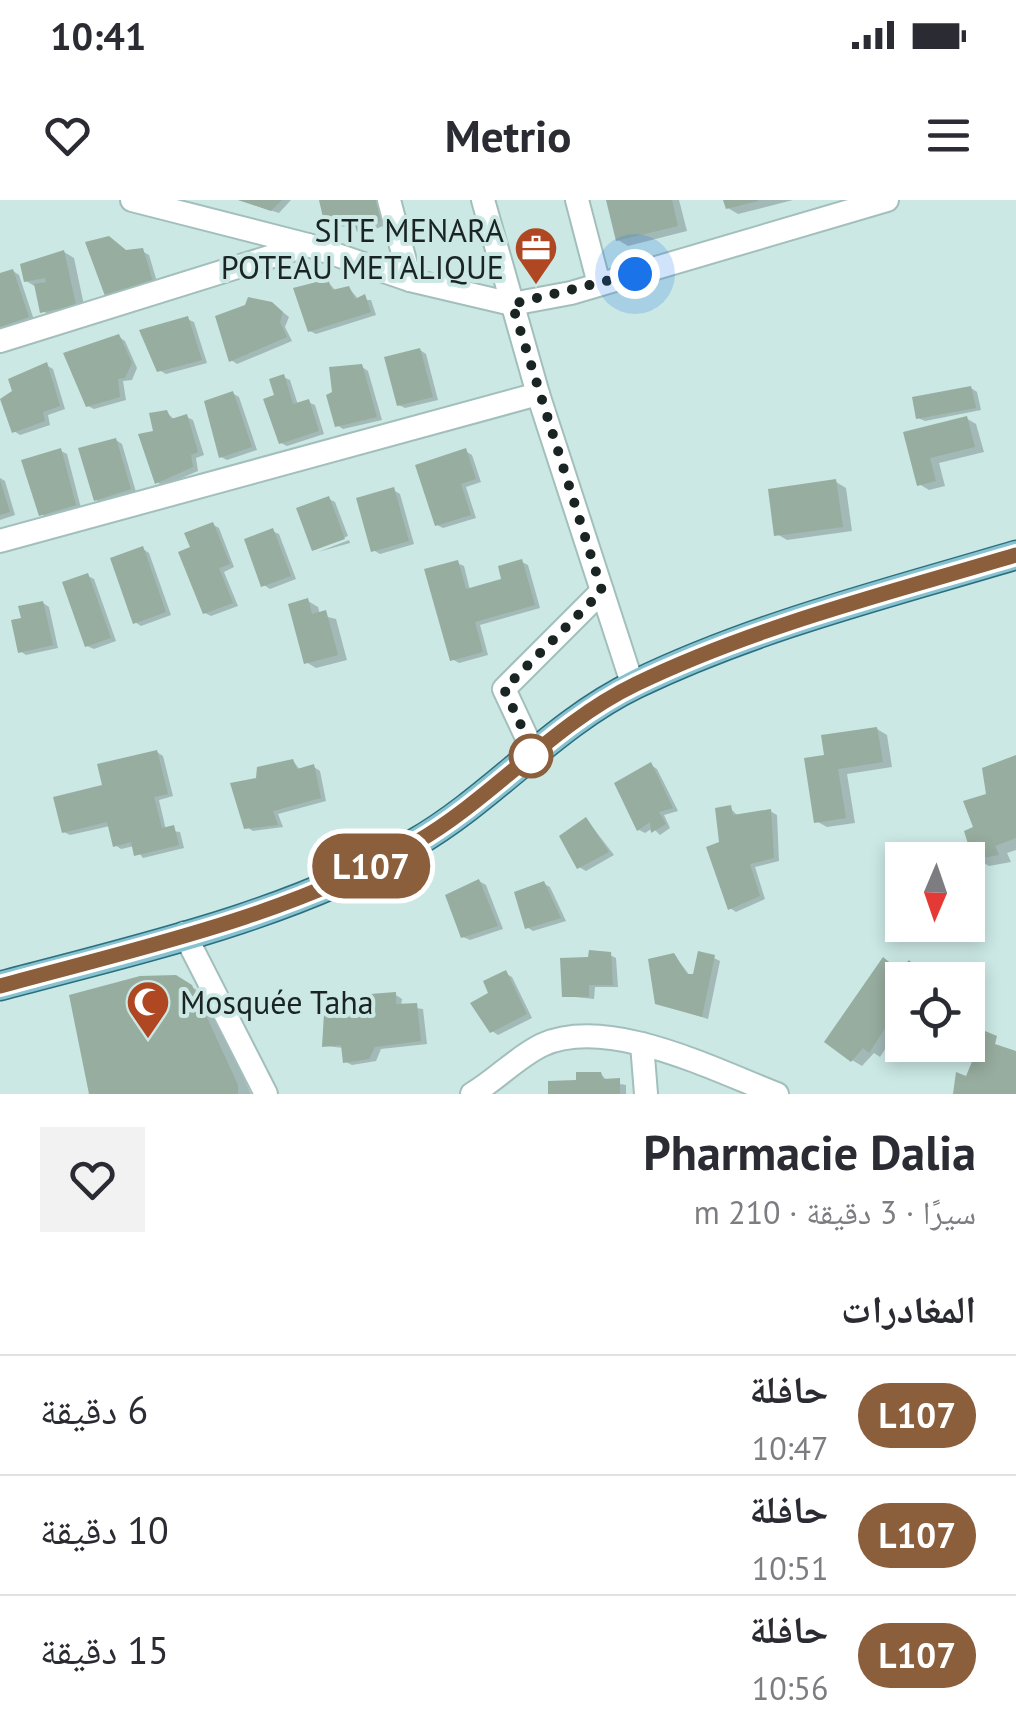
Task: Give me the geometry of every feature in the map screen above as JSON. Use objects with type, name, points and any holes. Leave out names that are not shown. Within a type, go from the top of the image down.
[{"type":"main road","points":[[0,986],[336,884],[418,842],[534,753],[633,686],[751,637],[1016,555]]},
{"type":"street","points":[[389,200],[410,280]]},
{"type":"street","points":[[482,200],[538,394],[633,686]]},
{"type":"street","points":[[576,200],[599,284]]},
{"type":"street","points":[[143,201],[308,245],[410,280],[512,304],[599,284],[812,210],[888,200]]},
{"type":"street","points":[[0,341],[308,245]]},
{"type":"street","points":[[0,541],[538,394]]},
{"type":"street","points":[[534,753],[504,689],[602,591]]},
{"type":"street","points":[[184,933],[266,1094]]},
{"type":"street","points":[[472,1094],[540,1046],[572,1036],[642,1044],[777,1094]]},
{"type":"street","points":[[642,1044],[646,1094]]},
{"type":"building","points":[[238,200],[282,200],[271,211]]},
{"type":"building","points":[[319,200],[378,200],[384,219],[357,232],[353,219],[341,226],[324,222]]},
{"type":"building","points":[[606,200],[672,200],[678,226],[616,241]]},
{"type":"building","points":[[723,200],[758,200],[758,201],[726,209]]},
{"type":"building","points":[[109,236],[126,250],[143,248],[153,282],[105,296],[85,242]]},
{"type":"building","points":[[64,250],[76,305],[40,313],[34,284],[46,282],[45,278],[24,282],[20,264]]},
{"type":"building","points":[[13,269],[29,317],[0,327],[0,273]]},
{"type":"building","points":[[328,279],[332,290],[349,286],[355,299],[365,294],[371,312],[308,332],[293,288]]},
{"type":"building","points":[[248,297],[272,302],[283,312],[280,322],[287,337],[229,362],[215,316],[245,305]]},
{"type":"building","points":[[188,316],[202,360],[157,372],[139,330]]},
{"type":"building","points":[[119,334],[132,363],[125,378],[118,379],[120,397],[86,407],[63,353]]},
{"type":"building","points":[[420,348],[433,397],[397,406],[384,357]]},
{"type":"building","points":[[47,362],[60,406],[43,412],[45,421],[12,433],[0,399],[12,391],[8,379]]},
{"type":"building","points":[[362,364],[377,417],[335,427],[326,395],[332,392],[329,367]]},
{"type":"building","points":[[284,374],[293,404],[309,399],[319,431],[279,444],[263,399],[274,395],[269,379]]},
{"type":"building","points":[[971,386],[976,408],[916,419],[912,397]]},
{"type":"building","points":[[233,391],[252,447],[219,458],[204,401]]},
{"type":"building","points":[[167,410],[171,419],[187,414],[198,452],[191,455],[193,467],[155,484],[138,434],[153,431],[149,413]]},
{"type":"building","points":[[967,416],[975,447],[930,458],[936,481],[917,486],[903,432]]},
{"type":"building","points":[[116,438],[131,489],[94,501],[78,448]]},
{"type":"building","points":[[61,448],[76,505],[39,516],[21,460]]},
{"type":"building","points":[[466,448],[476,479],[461,484],[471,515],[435,526],[415,465]]},
{"type":"building","points":[[836,479],[843,527],[774,536],[768,489]]},
{"type":"building","points":[[0,480],[10,512],[0,515]]},
{"type":"building","points":[[394,487],[409,541],[371,552],[356,498]]},
{"type":"building","points":[[329,496],[345,539],[312,551],[296,508]]},
{"type":"building","points":[[213,522],[230,564],[219,568],[233,603],[203,614],[178,552],[190,547],[184,533]]},
{"type":"building","points":[[273,528],[291,576],[261,587],[244,539]]},
{"type":"building","points":[[143,546],[166,612],[133,624],[110,558]]},
{"type":"building","points":[[522,559],[535,605],[475,622],[483,652],[450,661],[424,569],[458,560],[466,589],[501,579],[498,566]]},
{"type":"building","points":[[88,573],[111,638],[85,647],[62,582]]},
{"type":"building","points":[[308,598],[312,614],[326,610],[338,655],[304,664],[288,604]]},
{"type":"building","points":[[43,601],[53,645],[18,653],[11,620],[21,618],[18,606]]},
{"type":"building","points":[[877,727],[883,762],[838,769],[846,818],[814,823],[804,758],[824,755],[821,735]]},
{"type":"building","points":[[157,750],[168,794],[154,797],[162,828],[174,825],[179,845],[134,856],[131,842],[113,847],[107,822],[62,833],[53,797],[102,785],[97,764]]},
{"type":"building","points":[[1016,755],[1016,838],[995,846],[999,855],[985,858],[985,842],[967,842],[964,831],[973,827],[963,801],[986,794],[982,768]]},
{"type":"building","points":[[293,759],[297,769],[314,764],[321,798],[273,811],[278,825],[244,829],[230,783],[256,778],[257,767]]},
{"type":"building","points":[[651,762],[673,808],[659,812],[666,824],[651,833],[650,822],[637,831],[614,783]]},
{"type":"building","points":[[731,805],[733,815],[771,809],[774,858],[750,864],[760,896],[728,910],[706,847],[719,842],[715,808]]},
{"type":"building","points":[[586,817],[609,852],[577,869],[559,836]]},
{"type":"building","points":[[479,879],[498,926],[461,938],[445,895]]},
{"type":"building","points":[[544,881],[561,918],[525,929],[514,892]]},
{"type":"building","points":[[589,950],[611,952],[613,985],[589,985],[589,997],[562,997],[560,958],[588,957]]},
{"type":"building","points":[[698,951],[715,955],[702,1017],[655,1004],[648,959],[674,953],[687,974],[693,974]]},
{"type":"building","points":[[883,957],[889,962],[885,962],[885,1028],[869,1053],[863,1048],[851,1062],[824,1042]]},
{"type":"building","points":[[506,970],[527,1014],[490,1033],[470,1003],[488,993],[483,981]]},
{"type":"building","name":"Mosquée Taha","points":[[176,975],[192,985],[238,1085],[238,1094],[89,1094],[69,995],[140,976]]},
{"type":"building","points":[[396,992],[396,1004],[417,1003],[421,1041],[375,1047],[369,1059],[343,1063],[341,1045],[322,1047],[324,1013],[368,1011],[370,994]]},
{"type":"building","points":[[985,1031],[997,1036],[995,1044],[1016,1051],[1016,1094],[953,1094],[956,1072],[966,1076],[972,1062],[985,1062]]},
{"type":"building","points":[[576,1072],[601,1072],[603,1079],[620,1078],[620,1094],[548,1094],[548,1081],[576,1080]]},
{"type":"bus line","name":"L107","points":[[0,986],[260,912],[336,884],[418,842],[580,718],[633,686],[751,637],[1016,555]]},
{"type":"place","name":"SITE MENARA POTEAU METALIQUE","points":[[536,286]]},
{"type":"place","name":"Mosquée Taha","points":[[148,1040]]},
{"type":"route","points":[[531,756],[534,753],[504,689],[602,591],[512,304],[635,274]]}]
